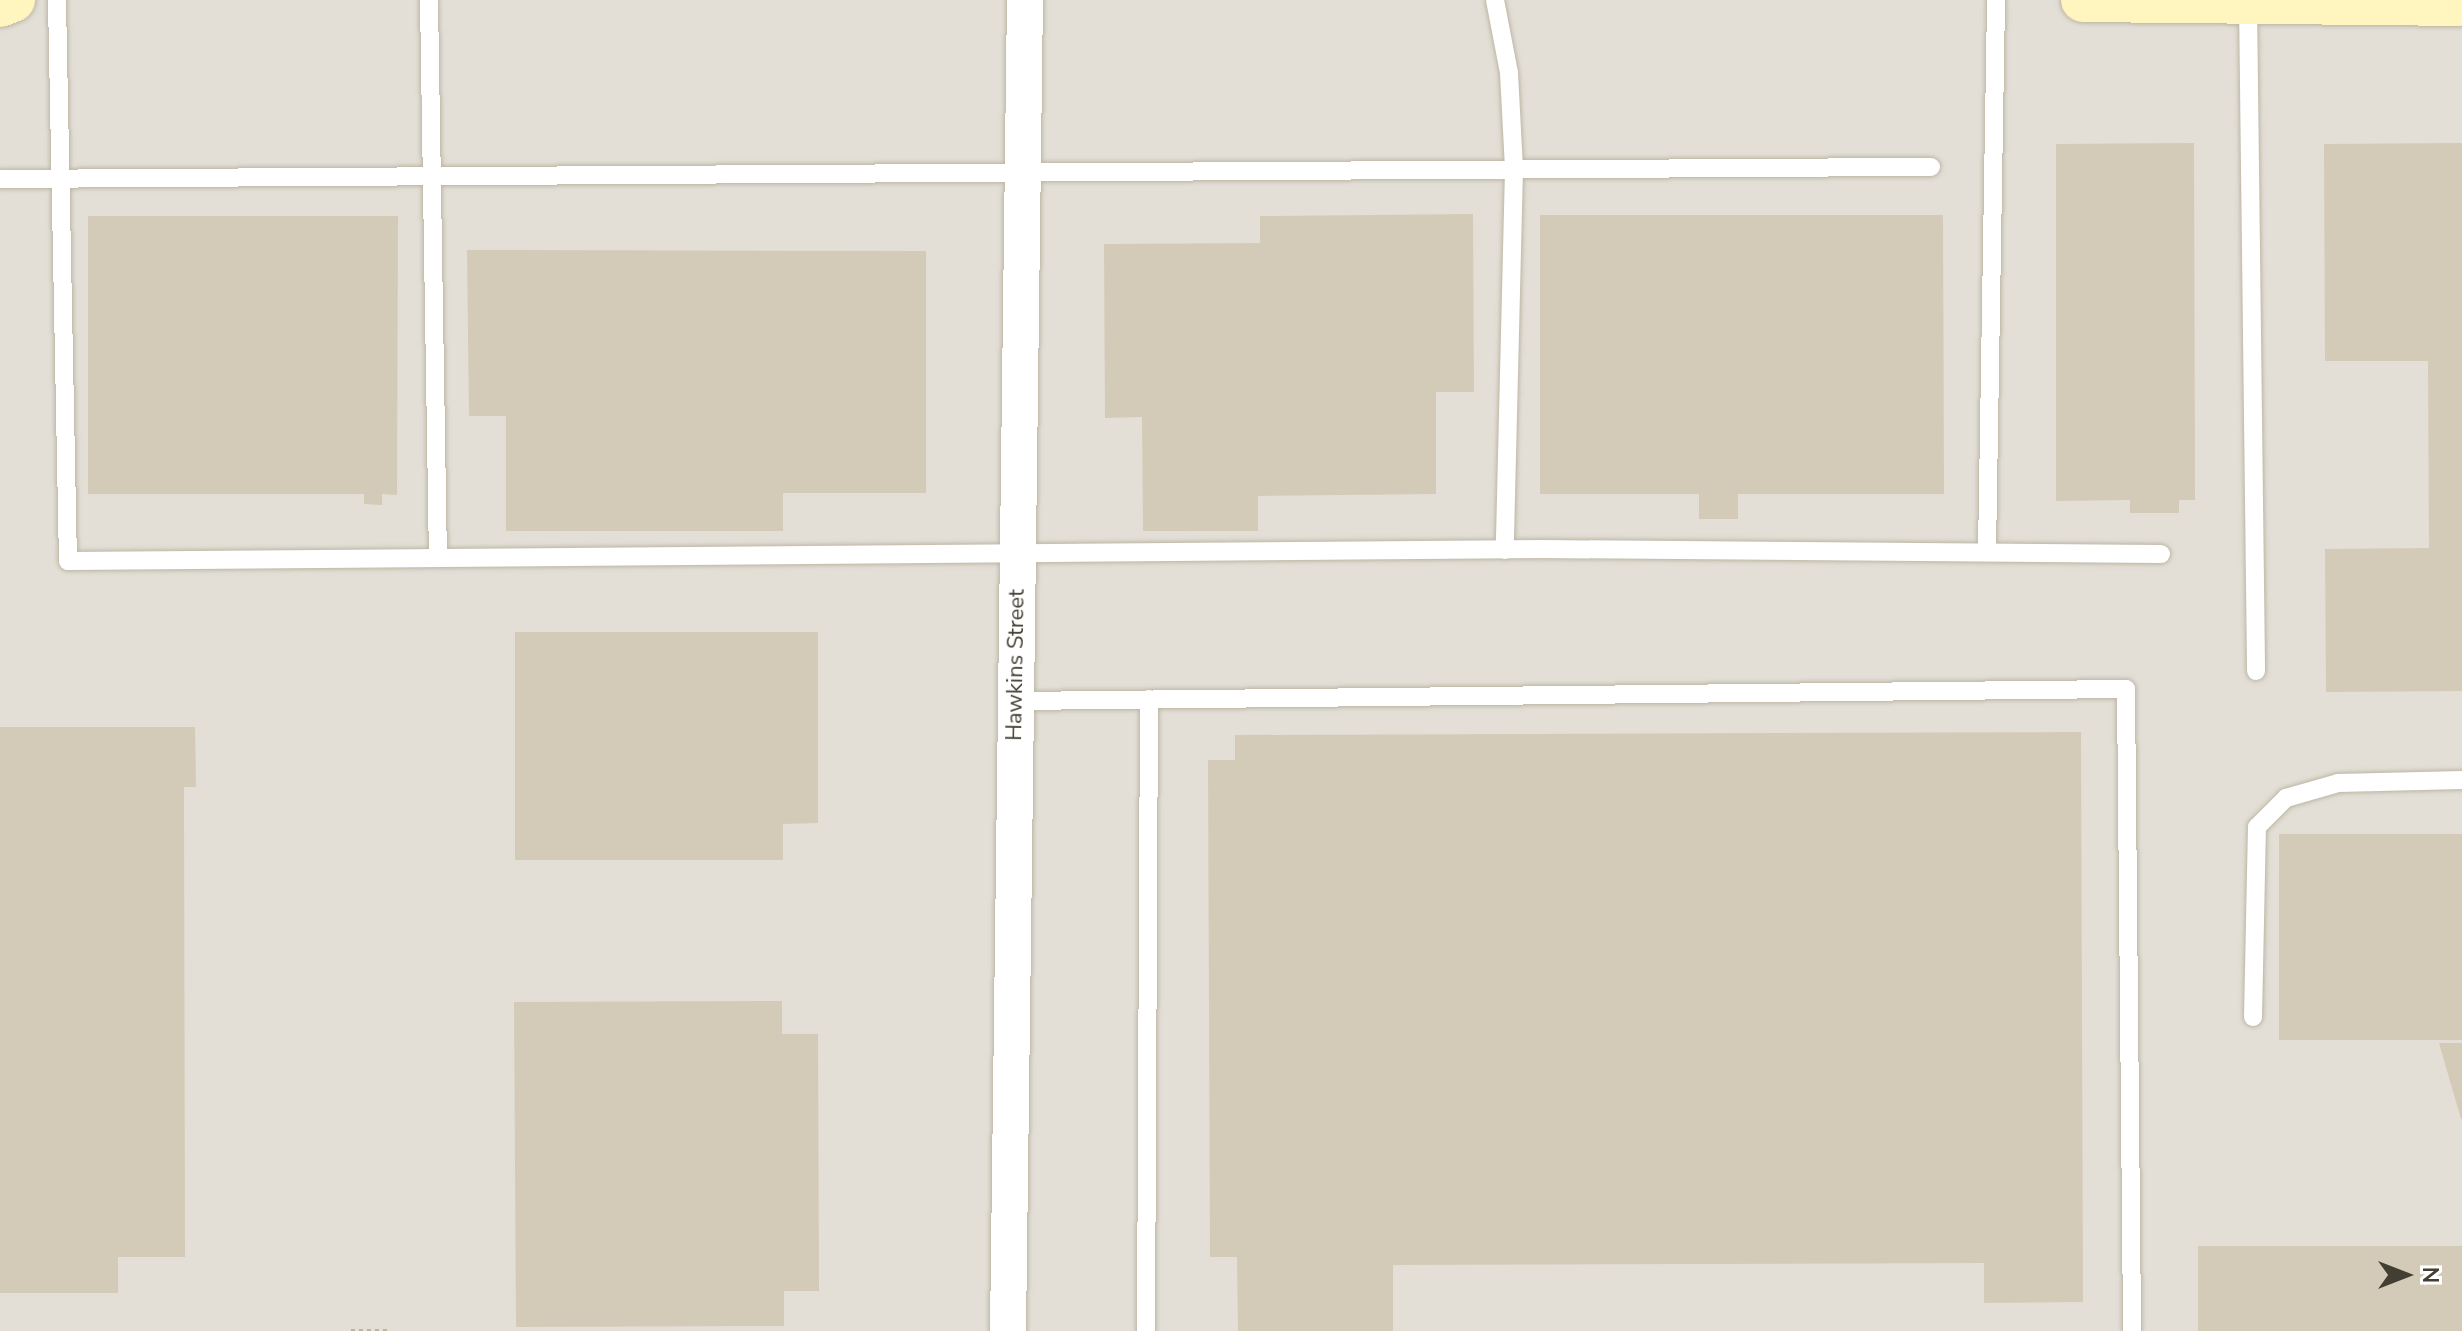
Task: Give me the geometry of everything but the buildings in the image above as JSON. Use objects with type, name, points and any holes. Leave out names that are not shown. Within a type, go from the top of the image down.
[{"type":"main road","points":[[0,5],[13,0]]},
{"type":"main road","points":[[2083,0],[2462,4]]},
{"type":"street","name":"Hawkins Street","points":[[1008,1331],[1025,0]]},
{"type":"lane","points":[[57,0],[68,561],[1505,550],[2161,554]]},
{"type":"lane","points":[[429,0],[438,558]]},
{"type":"lane","points":[[1495,0],[1509,73],[1514,169],[1505,550]]},
{"type":"lane","points":[[1987,551],[1996,0]]},
{"type":"lane","points":[[2221,1],[2256,671]]},
{"type":"lane","points":[[0,179],[60,182],[431,172],[1931,167]]},
{"type":"lane","points":[[1015,701],[2126,689],[2132,1331]]},
{"type":"lane","points":[[1146,1331],[1149,699]]},
{"type":"lane","points":[[2253,1017],[2257,827],[2286,798],[2338,783],[2462,780]]},
{"type":"path","points":[[351,1331],[387,1331]]},
{"type":"shaded area","points":[[0,0],[2462,0],[2462,1331],[0,1331]]}]
